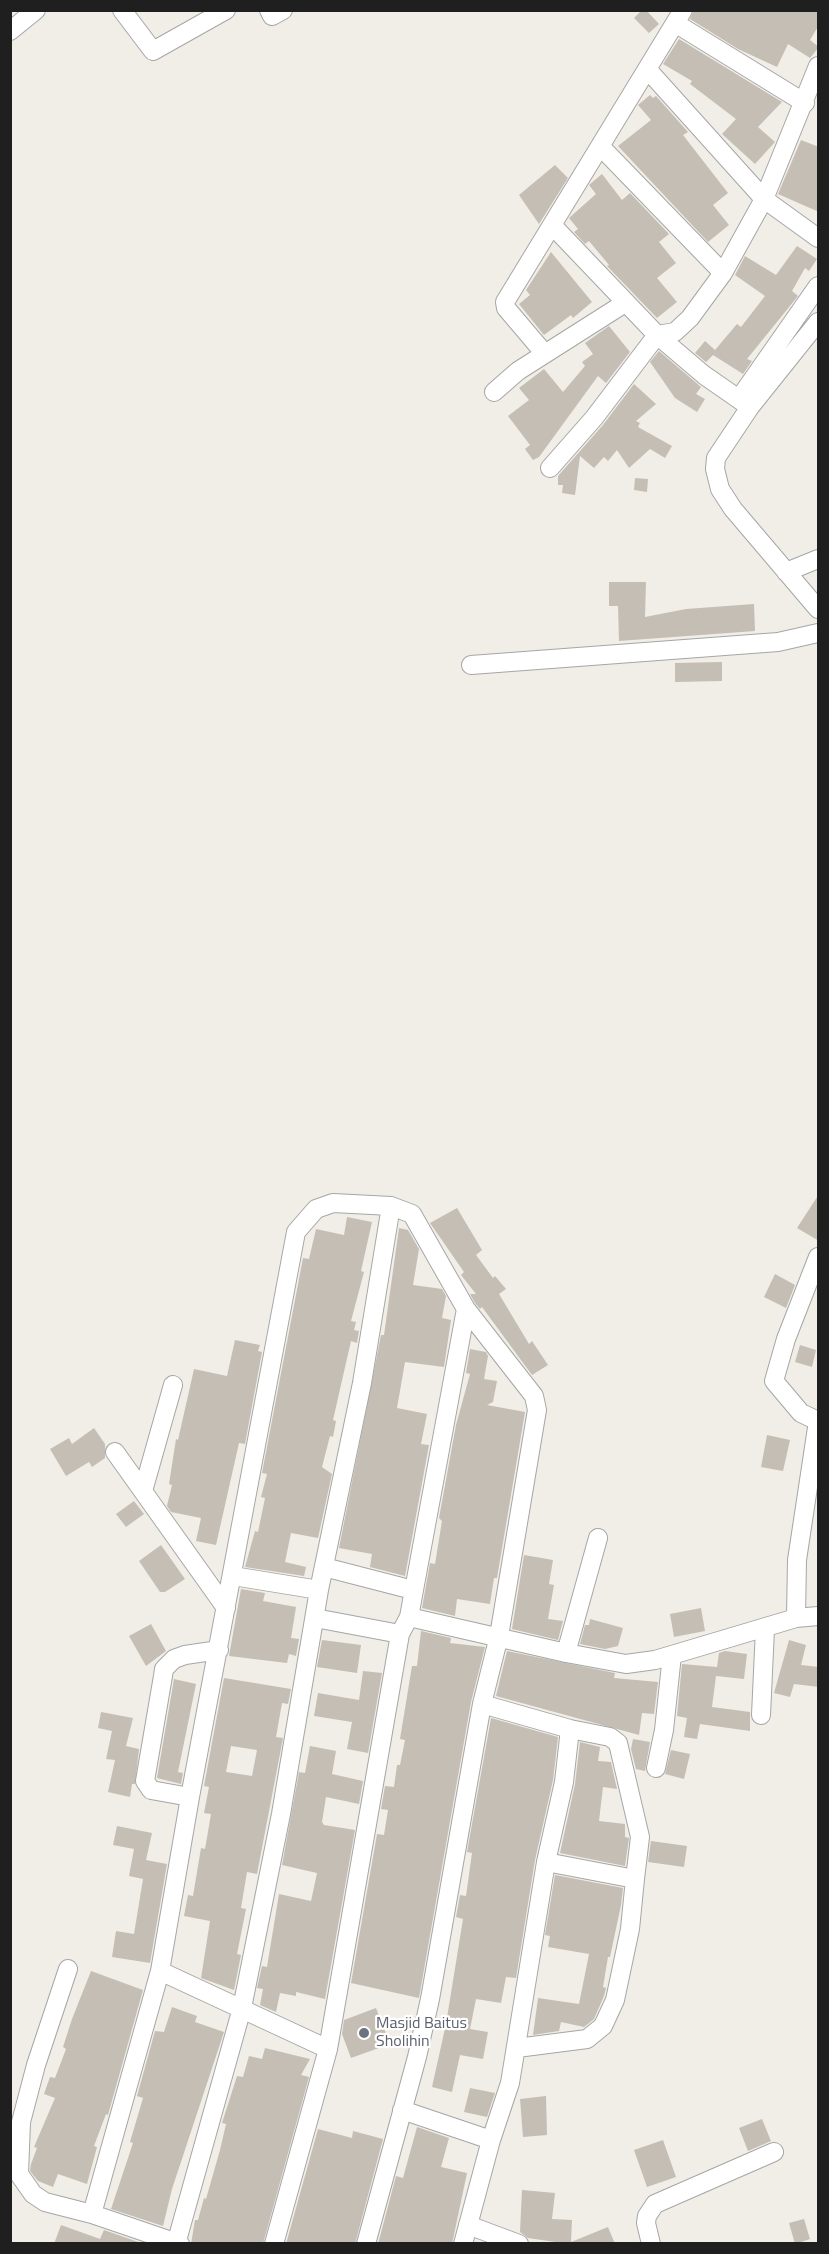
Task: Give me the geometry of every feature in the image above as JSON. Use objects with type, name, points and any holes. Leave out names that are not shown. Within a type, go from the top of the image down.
[{"type":"street","points":[[10,31],[36,10]]},
{"type":"street","points":[[122,10],[153,51],[226,10]]},
{"type":"street","points":[[269,10],[272,16],[283,10]]},
{"type":"street","points":[[545,354],[506,308],[505,302],[679,16],[805,103]]},
{"type":"street","points":[[550,468],[594,418],[657,335],[675,332],[723,273],[764,199],[819,66]]},
{"type":"street","points":[[648,70],[764,199],[819,238]]},
{"type":"street","points":[[601,147],[723,273]]},
{"type":"street","points":[[552,225],[657,335],[704,375],[744,403]]},
{"type":"street","points":[[819,286],[744,403],[716,458],[715,469],[720,489],[733,509],[819,609]]},
{"type":"street","points":[[494,392],[545,354],[625,303]]},
{"type":"street","points":[[744,403],[819,322]]},
{"type":"street","points":[[801,344],[819,351]]},
{"type":"street","points":[[786,572],[819,559]]},
{"type":"street","points":[[471,665],[778,642],[819,633]]},
{"type":"street","points":[[92,2214],[160,1971],[190,1797],[296,1232],[316,1209],[333,1203],[391,1206],[412,1215],[466,1309],[534,1396],[537,1410],[499,1636],[482,1704],[430,1999],[366,2244]]},
{"type":"street","points":[[68,1969],[36,2065],[24,2111],[18,2167],[26,2185],[39,2198],[65,2209],[92,2214],[178,2243],[242,2008],[281,1814],[324,1567],[362,1383],[391,1206]]},
{"type":"street","points":[[796,1618],[797,1560],[818,1420],[801,1413],[774,1381],[786,1339],[819,1257]]},
{"type":"street","points":[[274,2244],[328,2049],[400,1634],[410,1617],[413,1590],[466,1309]]},
{"type":"street","points":[[143,1491],[173,1385]]},
{"type":"street","points":[[115,1452],[226,1608]]},
{"type":"street","points":[[566,1653],[598,1538]]},
{"type":"street","points":[[324,1567],[413,1590]]},
{"type":"street","points":[[233,1576],[320,1590]]},
{"type":"street","points":[[410,1617],[566,1653],[626,1664],[656,1660],[796,1618],[819,1616]]},
{"type":"street","points":[[315,1618],[400,1634]]},
{"type":"street","points":[[761,1715],[765,1629]]},
{"type":"street","points":[[190,1797],[151,1790],[145,1781],[164,1669],[174,1659],[185,1655],[219,1650]]},
{"type":"street","points":[[656,1768],[664,1730],[672,1655]]},
{"type":"street","points":[[482,1704],[570,1729],[610,1737],[618,1743],[640,1837],[630,1929],[615,2000],[603,2026],[594,2035],[577,2042],[517,2048]]},
{"type":"street","points":[[463,2244],[491,2140],[506,2098],[517,2048],[546,1862],[564,1782],[570,1729]]},
{"type":"street","points":[[546,1862],[635,1880]]},
{"type":"street","points":[[160,1971],[328,2049]]},
{"type":"street","points":[[402,2110],[491,2140]]},
{"type":"street","points":[[651,2244],[646,2223],[647,2216],[655,2204],[774,2152]]},
{"type":"street","points":[[468,2225],[519,2244]]},
{"type":"building","points":[[642,10],[646,10],[659,24],[649,33],[634,18]]},
{"type":"building","points":[[694,10],[819,10],[819,25],[810,40],[819,47],[810,58],[788,44],[777,67],[738,49],[690,19]]},
{"type":"building","points":[[679,39],[782,102],[758,127],[775,142],[755,164],[722,134],[736,119],[690,84],[692,81],[663,64]]},
{"type":"building","points":[[650,95],[653,98],[656,96],[688,132],[683,135],[728,193],[713,205],[729,225],[708,242],[618,146],[651,120],[638,105]]},
{"type":"building","points":[[801,140],[819,147],[819,212],[778,194]]},
{"type":"building","points":[[555,165],[568,178],[539,224],[519,195]]},
{"type":"building","points":[[602,174],[622,200],[630,193],[669,234],[659,242],[676,263],[657,278],[677,302],[657,318],[607,266],[609,265],[589,241],[585,244],[574,232],[578,229],[569,218],[596,194],[589,185]]},
{"type":"building","points":[[797,246],[817,259],[809,271],[805,268],[792,291],[798,296],[747,359],[752,361],[743,374],[713,355],[706,362],[695,353],[705,341],[715,350],[737,324],[741,327],[765,296],[735,275],[745,256],[776,275]]},
{"type":"building","points":[[551,252],[592,302],[573,318],[571,315],[544,335],[519,304],[530,295],[526,290]]},
{"type":"building","points":[[609,326],[630,352],[606,383],[598,376],[539,457],[533,460],[525,449],[530,445],[508,416],[529,400],[519,388],[544,369],[563,392],[585,366],[582,362],[593,354],[585,343]]},
{"type":"building","points":[[659,351],[701,387],[696,394],[705,399],[697,412],[675,398],[650,362]]},
{"type":"building","points":[[634,384],[656,404],[636,421],[640,423],[638,427],[672,446],[665,458],[650,449],[629,468],[617,450],[608,461],[604,457],[594,468],[580,456],[575,495],[562,493],[563,485],[558,485],[558,476],[603,425]]},
{"type":"building","points":[[635,478],[648,479],[647,492],[634,490]]},
{"type":"building","points":[[609,582],[646,582],[645,617],[686,609],[754,604],[755,631],[619,641],[618,606],[609,606]]},
{"type":"building","points":[[722,662],[722,681],[675,682],[675,663]]},
{"type":"building","points":[[819,1194],[819,1241],[797,1228]]},
{"type":"building","points":[[457,1208],[482,1250],[476,1255],[493,1278],[495,1276],[506,1289],[499,1294],[529,1344],[532,1341],[548,1365],[532,1375],[482,1307],[480,1309],[475,1303],[470,1294],[476,1294],[461,1275],[464,1272],[430,1223]]},
{"type":"building","points":[[347,1217],[372,1222],[361,1271],[364,1272],[351,1321],[356,1322],[354,1330],[359,1331],[357,1343],[351,1341],[333,1420],[336,1421],[333,1437],[330,1436],[322,1467],[332,1474],[318,1538],[291,1533],[285,1562],[306,1567],[304,1576],[245,1567],[255,1531],[258,1532],[265,1498],[261,1497],[267,1474],[262,1473],[303,1258],[309,1259],[316,1229],[344,1235]]},
{"type":"building","points":[[399,1228],[408,1230],[419,1249],[413,1285],[442,1289],[446,1296],[442,1318],[451,1320],[444,1367],[405,1362],[397,1408],[427,1414],[421,1444],[429,1445],[405,1576],[370,1567],[372,1554],[339,1548],[381,1335],[384,1335]]},
{"type":"building","points":[[775,1274],[795,1285],[786,1308],[764,1297]]},
{"type":"building","points":[[235,1340],[260,1345],[258,1351],[262,1352],[245,1444],[239,1443],[216,1545],[196,1541],[201,1518],[171,1512],[167,1506],[172,1485],[169,1484],[176,1439],[178,1440],[194,1369],[227,1376]]},
{"type":"building","points":[[800,1345],[816,1350],[812,1367],[795,1362]]},
{"type":"building","points":[[470,1349],[486,1352],[488,1356],[484,1379],[497,1381],[493,1402],[487,1405],[525,1412],[497,1578],[494,1578],[490,1604],[457,1599],[455,1616],[422,1608],[430,1563],[435,1564],[442,1521],[439,1518],[456,1425],[470,1374],[466,1373]]},
{"type":"building","points":[[94,1428],[105,1444],[105,1458],[92,1467],[89,1462],[66,1476],[50,1449],[69,1438],[72,1444]]},
{"type":"building","points":[[767,1435],[790,1440],[783,1471],[761,1467]]},
{"type":"building","points":[[134,1501],[144,1514],[126,1527],[116,1514]]},
{"type":"building","points":[[161,1545],[185,1579],[165,1592],[160,1592],[139,1561]]},
{"type":"building","points":[[524,1555],[553,1560],[549,1584],[554,1585],[548,1619],[563,1621],[558,1640],[512,1629]]},
{"type":"building","points":[[241,1589],[265,1593],[263,1601],[296,1607],[291,1638],[299,1639],[296,1656],[289,1654],[287,1663],[229,1656]]},
{"type":"building","points":[[701,1608],[705,1631],[674,1637],[670,1614]]},
{"type":"building","points":[[590,1619],[623,1628],[618,1646],[605,1649],[580,1644],[585,1625],[589,1625]]},
{"type":"building","points":[[151,1624],[166,1651],[146,1666],[129,1636]]},
{"type":"building","points":[[421,1631],[451,1638],[450,1643],[485,1647],[471,1702],[419,1998],[351,1983],[377,1834],[384,1835],[388,1810],[381,1809],[385,1786],[394,1787],[397,1765],[400,1765],[405,1740],[400,1739],[412,1666],[417,1666]]},
{"type":"building","points":[[322,1640],[361,1645],[357,1673],[317,1667]]},
{"type":"building","points":[[789,1640],[806,1645],[801,1665],[819,1667],[819,1687],[794,1684],[790,1697],[774,1693]]},
{"type":"building","points":[[507,1651],[615,1673],[614,1678],[658,1682],[654,1714],[642,1713],[639,1735],[496,1696]]},
{"type":"building","points":[[725,1651],[747,1654],[744,1679],[716,1676],[712,1707],[750,1712],[750,1731],[700,1724],[697,1739],[684,1737],[687,1718],[677,1716],[682,1664],[717,1667],[719,1653]]},
{"type":"building","points":[[363,1671],[382,1673],[368,1753],[347,1749],[352,1722],[314,1716],[318,1693],[359,1700]]},
{"type":"building","points":[[224,1678],[291,1689],[288,1704],[282,1703],[276,1737],[283,1738],[257,1874],[247,1872],[241,1908],[246,1909],[237,1954],[241,1955],[234,1990],[201,1978],[210,1921],[184,1916],[188,1895],[193,1896],[201,1848],[205,1849],[211,1814],[204,1813],[209,1787],[204,1786]],"holes":[[[231,1746],[257,1750],[252,1776],[226,1772]]]},
{"type":"building","points":[[174,1679],[196,1684],[178,1772],[183,1773],[181,1784],[157,1778]]},
{"type":"building","points":[[101,1712],[133,1718],[126,1746],[139,1749],[135,1784],[132,1784],[130,1797],[108,1792],[115,1760],[106,1759],[112,1731],[98,1728]]},
{"type":"building","points":[[491,1718],[558,1737],[553,1780],[535,1860],[516,1978],[506,1977],[501,2003],[476,1999],[470,2029],[488,2032],[483,2059],[460,2055],[452,2092],[432,2087],[446,2024],[463,1919],[456,1917],[460,1895],[466,1896],[472,1853],[467,1852]]},
{"type":"building","points":[[633,1739],[650,1742],[645,1771],[636,1769],[631,1749]]},
{"type":"building","points":[[580,1742],[600,1747],[598,1761],[611,1762],[617,1789],[603,1787],[599,1821],[625,1824],[625,1837],[629,1838],[625,1866],[560,1853],[575,1784]]},
{"type":"building","points":[[310,1746],[336,1751],[332,1774],[363,1781],[359,1804],[326,1797],[322,1822],[324,1825],[355,1830],[325,1999],[296,1992],[296,1996],[280,1993],[276,2012],[260,2005],[263,1989],[257,1988],[262,1966],[267,1967],[279,1894],[311,1901],[317,1873],[282,1865],[299,1772],[305,1773]]},
{"type":"building","points":[[671,1750],[690,1754],[684,1779],[665,1774]]},
{"type":"building","points":[[117,1826],[152,1833],[146,1860],[167,1864],[150,1963],[112,1957],[116,1931],[134,1934],[143,1879],[129,1876],[134,1849],[113,1845]]},
{"type":"building","points":[[651,1841],[687,1846],[684,1867],[648,1862]]},
{"type":"building","points":[[555,1875],[623,1888],[621,1905],[610,1957],[608,1957],[603,1987],[606,1988],[594,2019],[584,2027],[561,2022],[559,2031],[533,2035],[538,1998],[579,2004],[589,1954],[548,1947],[550,1936],[545,1935]]},
{"type":"building","points":[[91,1971],[143,1990],[108,2115],[106,2114],[94,2146],[97,2147],[87,2184],[58,2174],[53,2187],[38,2181],[30,2171],[31,2164],[37,2148],[34,2147],[55,2098],[44,2094],[50,2077],[55,2078],[66,2049],[63,2047],[72,2019]]},
{"type":"building","points":[[172,2007],[197,2016],[195,2022],[224,2032],[172,2189],[163,2226],[111,2209],[133,2143],[130,2142],[143,2098],[137,2096],[155,2031],[164,2032]]},
{"type":"building","name":"Masjid Baitus Sholihin","points":[[376,2008],[390,2044],[351,2058],[342,2034],[344,2020]]},
{"type":"building","points":[[265,2048],[310,2059],[301,2075],[309,2077],[263,2244],[191,2244],[195,2220],[198,2220],[204,2198],[206,2199],[220,2150],[226,2124],[222,2123],[237,2076],[243,2077],[249,2056],[262,2059]]},
{"type":"building","points":[[470,2088],[495,2093],[487,2117],[464,2112]]},
{"type":"building","points":[[546,2096],[547,2135],[523,2137],[520,2099]]},
{"type":"building","points":[[762,2119],[771,2141],[748,2151],[739,2128]]},
{"type":"building","points":[[417,2127],[449,2138],[441,2167],[467,2173],[452,2244],[378,2244],[396,2176],[403,2178]]},
{"type":"building","points":[[318,2129],[352,2138],[353,2131],[383,2139],[355,2244],[286,2244]]},
{"type":"building","points":[[663,2140],[676,2177],[647,2187],[634,2150]]},
{"type":"building","points":[[522,2190],[555,2193],[552,2219],[572,2220],[571,2242],[608,2227],[615,2244],[569,2244],[528,2238],[520,2232]]},
{"type":"building","points":[[804,2219],[810,2239],[795,2244],[789,2223]]},
{"type":"building","points":[[61,2225],[100,2239],[104,2230],[144,2244],[54,2244]]},
{"type":"place","name":"Masjid Baitus Sholihin","points":[[364,2033]]}]
